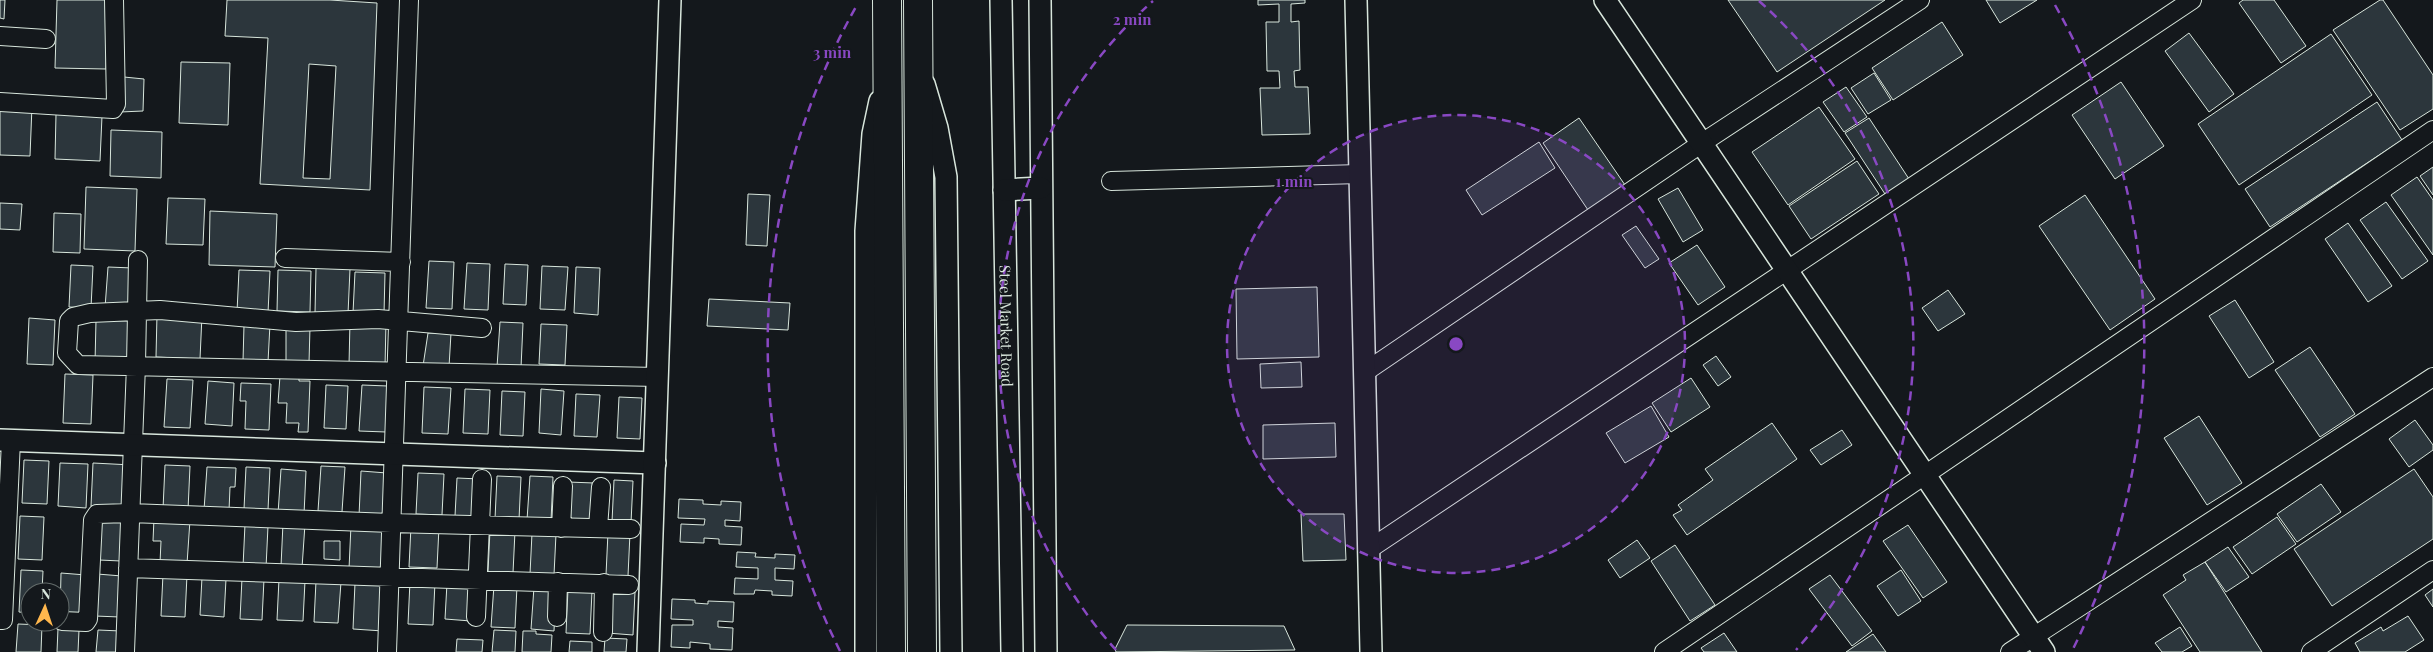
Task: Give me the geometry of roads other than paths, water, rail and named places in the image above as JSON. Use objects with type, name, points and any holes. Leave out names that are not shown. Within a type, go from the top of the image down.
[{"type":"highway","points":[[887,0],[891,652]]},
{"type":"highway","points":[[918,0],[920,72],[922,652]]},
{"type":"street","points":[[0,102],[113,109],[116,104],[114,0]]},
{"type":"street","points":[[387,652],[409,0]]},
{"type":"street","points":[[648,652],[670,0]]},
{"type":"street","name":"Steel Market Road","points":[[1001,0],[1012,652]]},
{"type":"street","points":[[1040,0],[1046,652]]},
{"type":"street","points":[[1356,0],[1371,652]]},
{"type":"street","points":[[1605,0],[2039,644]]},
{"type":"street","points":[[1365,372],[1702,144],[1920,0]]},
{"type":"street","points":[[1368,550],[2192,0]]},
{"type":"street","points":[[0,36],[46,38]]},
{"type":"street","points":[[866,652],[866,231],[873,134],[888,65]]},
{"type":"street","points":[[920,72],[937,128],[946,177],[950,652]]},
{"type":"street","points":[[1664,652],[2433,130]]},
{"type":"street","points":[[1111,181],[1360,174]]},
{"type":"street","points":[[1004,190],[1042,188]]},
{"type":"street","points":[[285,258],[400,262]]},
{"type":"street","points":[[125,652],[138,260]]},
{"type":"street","points":[[482,328],[399,320],[296,322],[160,310],[90,313],[74,317],[69,321],[67,353],[78,365],[397,370],[658,377]]},
{"type":"street","points":[[2010,652],[2039,644],[2433,377]]},
{"type":"street","points":[[0,620],[3,620],[5,440],[655,463]]},
{"type":"street","points":[[476,617],[482,479]]},
{"type":"street","points":[[561,528],[563,486]]},
{"type":"street","points":[[598,528],[601,487]]},
{"type":"street","points":[[70,621],[86,622],[88,619],[93,520],[97,514],[130,513],[480,526],[631,529]]},
{"type":"street","points":[[128,568],[629,585]]},
{"type":"street","points":[[2311,652],[2433,570]]},
{"type":"street","points":[[557,617],[558,582]]},
{"type":"street","points":[[603,632],[604,583]]}]
